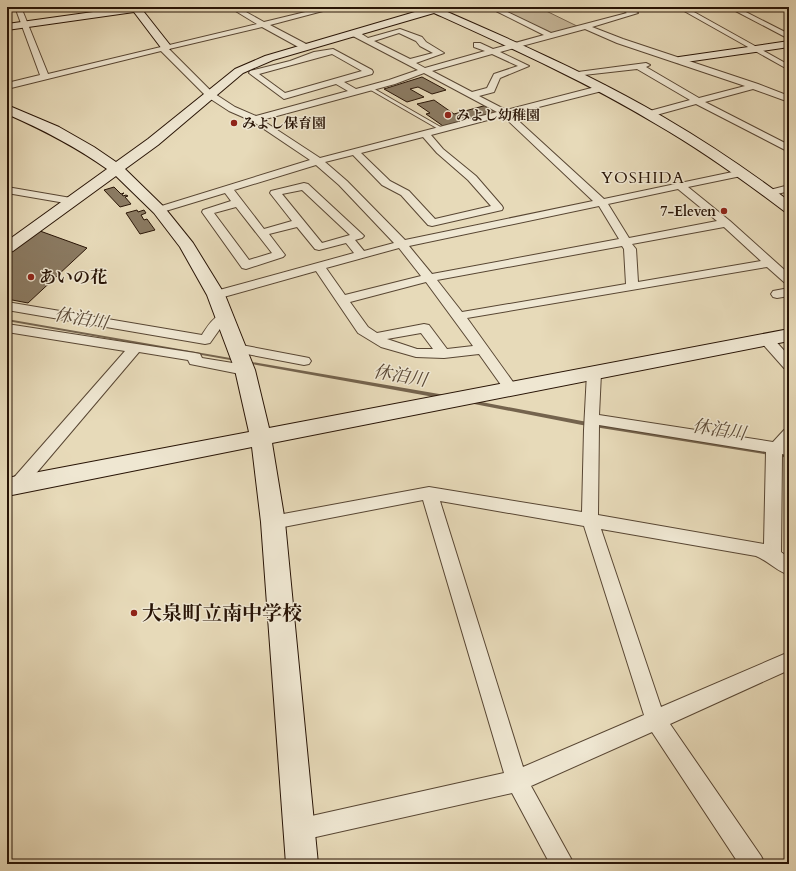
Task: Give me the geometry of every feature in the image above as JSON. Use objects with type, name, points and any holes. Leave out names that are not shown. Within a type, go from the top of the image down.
[{"type":"street","points":[[18,7],[45,77]]},
{"type":"street","points":[[232,7],[305,47]]},
{"type":"street","points":[[7,86],[335,7]]},
{"type":"street","points":[[491,7],[551,36]]},
{"type":"street","points":[[256,120],[370,88],[426,70],[588,27],[634,13],[621,7]]},
{"type":"street","points":[[680,7],[789,68]]},
{"type":"street","points":[[731,7],[789,37]]},
{"type":"street","points":[[785,7],[789,9]]},
{"type":"street","points":[[7,27],[135,8],[166,47],[165,50],[209,94],[232,110],[256,120],[318,161],[343,183],[402,244],[459,316],[511,389]]},
{"type":"street","points":[[7,248],[70,201],[117,169],[164,133],[209,94],[239,72],[253,64],[431,8],[578,74],[650,114],[742,172],[789,208]]},
{"type":"street","points":[[588,27],[620,41],[755,86],[789,99]]},
{"type":"street","points":[[368,40],[400,31],[420,39],[423,44],[440,53],[410,62]]},
{"type":"street","points":[[354,33],[505,113],[602,203],[630,249],[632,286]]},
{"type":"street","points":[[578,74],[789,44]]},
{"type":"street","points":[[472,95],[491,90],[497,76],[525,66],[477,45]]},
{"type":"street","points":[[337,81],[369,72],[334,51],[317,54],[293,63],[253,73],[284,96],[337,81],[355,92]]},
{"type":"street","points":[[638,66],[698,102],[787,146]]},
{"type":"street","points":[[650,114],[755,86]]},
{"type":"street","points":[[159,210],[354,151],[603,88]]},
{"type":"street","points":[[7,109],[54,130],[89,150],[117,169],[159,210],[187,246],[216,295],[240,359],[261,439],[273,522],[302,864]]},
{"type":"street","points":[[354,151],[386,183],[405,193],[432,223],[498,208],[472,178],[440,151],[425,133]]},
{"type":"street","points":[[216,295],[402,244],[602,203],[742,172]]},
{"type":"street","points":[[304,186],[358,236],[348,239],[319,247],[274,193],[304,186]]},
{"type":"street","points":[[680,186],[726,223],[789,280]]},
{"type":"street","points":[[770,193],[789,188]]},
{"type":"street","points":[[227,189],[279,255],[246,265],[207,212],[238,203]]},
{"type":"street","points":[[7,190],[70,201]]},
{"type":"street","points":[[261,233],[299,223]]},
{"type":"street","points":[[342,300],[428,278],[626,243],[726,223]]},
{"type":"street","points":[[348,239],[362,255]]},
{"type":"street","points":[[459,316],[770,263]]},
{"type":"street","points":[[319,267],[363,330],[386,344],[416,353],[444,354],[482,349]]},
{"type":"street","points":[[7,306],[205,340],[217,324],[224,318]]},
{"type":"street","points":[[7,328],[39,334],[136,347],[194,358],[195,360],[240,359],[304,361]]},
{"type":"street","points":[[375,337],[424,328],[444,354]]},
{"type":"street","points":[[11,487],[789,335]]},
{"type":"street","points":[[766,339],[789,365]]},
{"type":"street","points":[[11,487],[136,347]]},
{"type":"street","points":[[594,373],[590,520],[655,719],[753,864]]},
{"type":"street","points":[[592,424],[778,452]]},
{"type":"street","points":[[772,555],[778,452],[789,434]]},
{"type":"street","points":[[273,522],[429,493],[758,549],[772,555],[789,568]]},
{"type":"street","points":[[429,493],[517,781],[562,864]]},
{"type":"street","points":[[298,830],[517,781],[789,661]]},
{"type":"lane","points":[[370,88],[442,129]]},
{"type":"shaded area","points":[[491,7],[538,7],[581,28],[551,36]]},
{"type":"building","points":[[422,77],[446,90],[432,94],[418,87],[410,89],[424,97],[407,102],[384,89]]},
{"type":"building","points":[[434,100],[454,114],[487,105],[497,112],[443,126],[426,114],[430,113],[417,104]]},
{"type":"building","points":[[114,187],[121,194],[124,193],[122,194],[123,196],[128,196],[125,197],[131,204],[120,207],[104,190]]},
{"type":"building","points":[[137,210],[138,212],[144,210],[146,213],[141,215],[144,220],[147,219],[155,230],[140,234],[126,213]]},
{"type":"building","name":"あいの花","points":[[40,231],[87,248],[28,303],[7,299],[7,255]]},
{"type":"waterway","name":"休泊川","points":[[7,320],[236,360]]},
{"type":"waterway","name":"休泊川","points":[[246,362],[445,397]]},
{"type":"waterway","name":"休泊川","points":[[471,402],[582,423],[789,456]]},
{"type":"place","name":"みよし幼稚園","points":[[448,115]]},
{"type":"place","name":"みよし保育園","points":[[234,123]]},
{"type":"place","name":"7-Eleven","points":[[724,211]]},
{"type":"place","name":"あいの花","points":[[31,277]]},
{"type":"place","name":"大泉町立南中学校","points":[[134,613]]},
{"type":"district","name":"YOSHIDA","points":[[643,178]]}]
